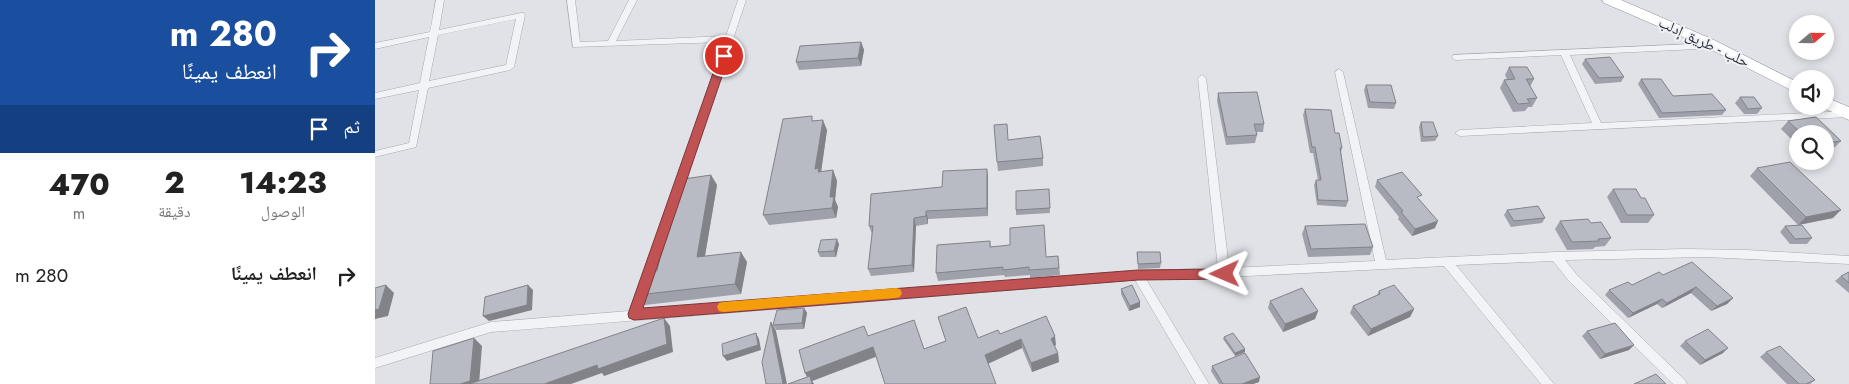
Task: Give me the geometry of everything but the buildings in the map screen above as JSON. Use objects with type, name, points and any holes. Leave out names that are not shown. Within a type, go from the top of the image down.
[{"type":"highway","name":"حلب - طريق إدلب","points":[[1609,0],[1715,46],[1789,84]]},
{"type":"highway","points":[[1834,106],[1849,114]]},
{"type":"street","points":[[375,154],[413,144],[440,0]]},
{"type":"street","points":[[571,0],[576,44],[729,39]]},
{"type":"street","points":[[611,43],[633,0]]},
{"type":"street","points":[[677,194],[742,0]]},
{"type":"street","points":[[375,46],[521,15],[510,67],[375,96]]},
{"type":"street","points":[[1456,57],[1715,46]]},
{"type":"street","points":[[1563,52],[1598,127]]},
{"type":"street","points":[[1339,72],[1381,264]]},
{"type":"street","points":[[1202,78],[1225,274]]},
{"type":"street","points":[[1460,133],[1849,114]]},
{"type":"street","points":[[634,314],[663,231]]},
{"type":"street","points":[[375,363],[491,326],[1138,275],[1225,274],[1381,264],[1556,256],[1688,253],[1849,260]]},
{"type":"street","points":[[1556,256],[1573,278],[1681,384]]},
{"type":"street","points":[[1446,261],[1548,384]]},
{"type":"street","points":[[1138,275],[1199,383]]},
{"type":"slow traffic","points":[[723,307],[896,293]]},
{"type":"route","points":[[724,56],[634,314],[1138,275],[1225,274]]}]
